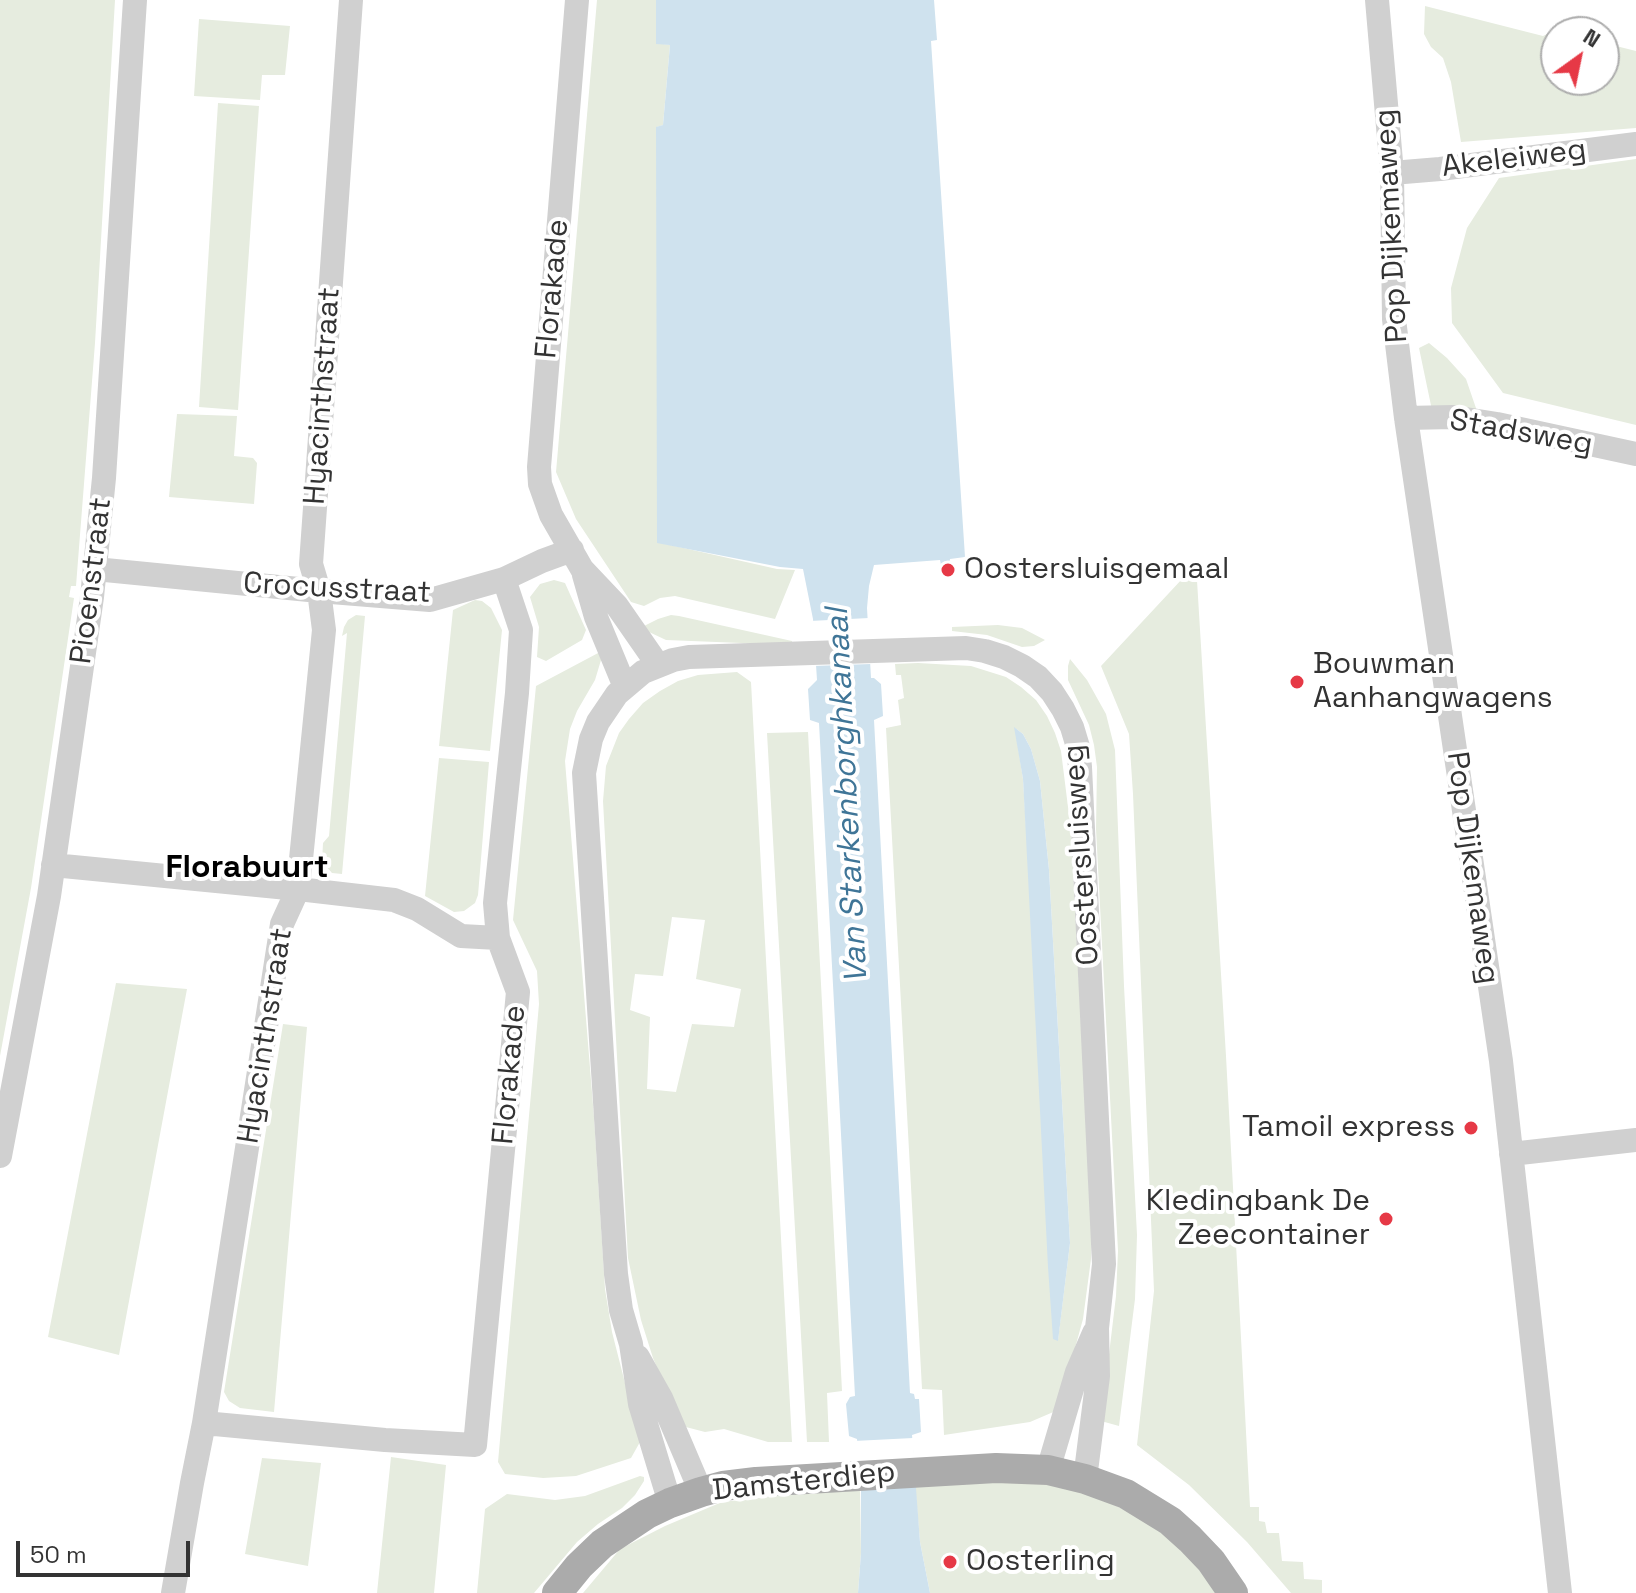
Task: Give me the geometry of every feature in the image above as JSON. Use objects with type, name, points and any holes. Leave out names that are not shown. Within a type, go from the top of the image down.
[{"type":"main road","name":"Damsterdiep","points":[[557,1593],[602,1544],[647,1514],[701,1492],[756,1482],[996,1468],[1048,1470],[1126,1494],[1170,1521],[1211,1561],[1233,1593]]},
{"type":"street","name":"Pioenstraat","points":[[0,1156],[49,896],[95,569],[105,462],[135,0]]},
{"type":"street","name":"Hyacinthstraat","points":[[173,1593],[204,1423],[282,924],[298,889],[324,630],[319,591],[311,564],[351,0]]},
{"type":"street","name":"Florakade","points":[[577,0],[540,484],[551,515],[577,559],[617,606],[658,665]]},
{"type":"street","name":"Pop Dijkemaweg","points":[[1377,0],[1392,173],[1394,319],[1499,1045],[1560,1593]]},
{"type":"street","name":"Akeleiweg","points":[[1392,173],[1636,144]]},
{"type":"street","name":"Stadsweg","points":[[1406,418],[1453,417],[1636,454]]},
{"type":"street","name":"Crocusstraat","points":[[95,569],[430,600],[504,579],[542,561],[577,559]]},
{"type":"street","name":"Florakade","points":[[577,559],[596,617],[625,687]]},
{"type":"street","name":"Florakade","points":[[204,1423],[475,1445],[518,992],[498,938],[495,903],[521,630],[504,579]]},
{"type":"street","name":"Oostersluisweg","points":[[670,1503],[640,1404],[616,1274],[584,791],[585,765],[591,739],[607,708],[643,672],[689,657],[966,648],[985,651],[1004,657],[1038,677],[1052,692],[1072,727],[1080,767],[1104,1264],[1097,1328],[1098,1376],[1085,1479]]},
{"type":"street","points":[[53,865],[394,900],[417,909],[461,936],[498,938]]},
{"type":"street","points":[[1511,1154],[1636,1140]]},
{"type":"street","name":"Oostersluisweg","points":[[1048,1470],[1077,1372],[1097,1328]]},
{"type":"street","name":"Oostersluisweg","points":[[631,1344],[661,1398],[701,1492]]},
{"type":"shaded area","points":[[0,0],[115,0],[95,343],[76,586],[71,586],[69,597],[74,598],[31,888],[0,1056]]},
{"type":"shaded area","points":[[597,0],[656,0],[656,43],[670,45],[663,125],[657,127],[657,542],[777,569],[795,570],[775,619],[675,596],[660,598],[644,606],[631,602],[576,519],[556,472]]},
{"type":"shaded area","points":[[1425,6],[1540,35],[1540,96],[1620,96],[1620,47],[1636,51],[1636,128],[1461,142],[1451,82],[1443,58],[1431,47],[1424,34]]},
{"type":"shaded area","points":[[199,19],[290,26],[285,75],[262,75],[260,100],[194,96]]},
{"type":"shaded area","points":[[218,103],[259,106],[238,410],[199,407]]},
{"type":"shaded area","points":[[1636,159],[1636,425],[1503,393],[1452,323],[1451,288],[1467,228],[1499,178]]},
{"type":"shaded area","points":[[1429,343],[1466,379],[1478,414],[1433,415],[1419,348]]},
{"type":"shaded area","points":[[177,414],[237,416],[234,456],[253,458],[257,463],[254,504],[169,497]]},
{"type":"shaded area","points":[[1196,564],[1250,1507],[1259,1507],[1259,1521],[1265,1522],[1267,1533],[1279,1533],[1282,1561],[1303,1562],[1304,1579],[1322,1580],[1322,1593],[1291,1593],[1247,1542],[1189,1485],[1137,1445],[1154,1291],[1133,794],[1129,734],[1101,666]]},
{"type":"shaded area","points":[[554,580],[565,583],[586,630],[582,640],[546,661],[537,657],[539,627],[530,597],[540,584]]},
{"type":"shaded area","points":[[475,600],[491,608],[502,630],[490,751],[439,746],[453,610]]},
{"type":"shaded area","points":[[356,615],[365,616],[342,874],[332,873],[322,862],[323,843],[329,836],[347,633],[342,636],[348,620]]},
{"type":"shaded area","points":[[671,615],[792,641],[792,645],[666,640],[644,626]]},
{"type":"shaded area","points":[[998,625],[1022,628],[1045,640],[1034,646],[1022,647],[987,635],[952,631],[952,627]]},
{"type":"shaded area","points":[[600,652],[595,680],[570,729],[565,761],[605,1289],[612,1332],[640,1442],[631,1458],[576,1476],[543,1478],[505,1474],[498,1462],[539,1004],[537,971],[513,920],[536,686]]},
{"type":"shaded area","points":[[1070,659],[1087,680],[1106,714],[1115,750],[1137,1235],[1135,1299],[1119,1426],[1101,1421],[1116,1296],[1118,1251],[1096,829],[1097,767],[1089,725],[1068,680]]},
{"type":"shaded area","points":[[895,664],[971,666],[1006,677],[1036,700],[1047,716],[1061,751],[1071,831],[1092,1233],[1083,1319],[1058,1410],[1030,1422],[944,1435],[942,1390],[922,1389],[886,728],[901,725],[898,700],[904,698],[901,675],[896,675]],"holes":[[[1015,728],[1023,734],[1031,749],[1040,781],[1049,870],[1070,1243],[1058,1340],[1023,779]]]},
{"type":"shaded area","points":[[737,672],[751,682],[792,1442],[768,1442],[724,1429],[705,1432],[682,1426],[653,1358],[641,1320],[628,1258],[603,801],[606,766],[619,733],[643,703],[678,681],[698,675]],"holes":[[[672,917],[705,920],[696,979],[741,989],[734,1027],[692,1024],[676,1092],[647,1089],[650,1017],[630,1010],[635,974],[663,976]]]},
{"type":"shaded area","points":[[808,732],[842,1391],[827,1393],[829,1442],[807,1442],[767,733]]},
{"type":"shaded area","points":[[439,758],[489,762],[478,895],[475,903],[464,911],[454,912],[425,896]]},
{"type":"shaded area","points":[[116,983],[187,989],[119,1355],[48,1337]]},
{"type":"shaded area","points":[[283,1024],[307,1027],[274,1412],[240,1408],[229,1401],[224,1392]]},
{"type":"shaded area","points":[[391,1457],[446,1465],[434,1593],[377,1593]]},
{"type":"shaded area","points":[[262,1458],[321,1463],[308,1566],[245,1554]]},
{"type":"shaded area","points":[[644,1477],[644,1481],[635,1495],[577,1542],[534,1593],[477,1593],[485,1509],[507,1494],[555,1500],[585,1496]]},
{"type":"shaded area","points":[[1026,1478],[1083,1490],[1144,1519],[1190,1556],[1218,1593],[930,1593],[920,1542],[915,1485]]},
{"type":"shaded area","points":[[839,1489],[860,1490],[858,1593],[583,1593],[620,1549],[722,1502]]},
{"type":"water","name":"Van Starkenborghkanaal","points":[[656,0],[934,0],[937,40],[931,41],[965,557],[950,559],[949,564],[941,565],[940,560],[874,565],[867,608],[871,678],[881,684],[883,716],[874,720],[910,1393],[919,1399],[921,1432],[912,1435],[920,1542],[930,1593],[858,1593],[861,1488],[857,1439],[849,1436],[846,1404],[850,1397],[855,1396],[819,723],[810,720],[808,689],[817,680],[813,619],[803,569],[657,543],[656,127],[663,125],[670,45],[656,44]]},
{"type":"water","points":[[1014,727],[1023,734],[1031,749],[1040,781],[1049,870],[1070,1243],[1058,1341],[1053,1339],[1048,1267],[1023,779]]},
{"type":"pier","points":[[869,618],[871,664],[813,666],[810,621]]},
{"type":"pier","points":[[913,1438],[916,1485],[857,1488],[854,1441]]},
{"type":"place","name":"Oostersluisgemaal","points":[[948,570]]},
{"type":"place","name":"Bouwman Aanhangwagens","points":[[1297,682]]},
{"type":"place","name":"Tamoil express","points":[[1471,1128]]},
{"type":"place","name":"Kledingbank De Zeecontainer","points":[[1386,1219]]},
{"type":"place","name":"Oosterling","points":[[950,1562]]},
{"type":"district","name":"Florabuurt","points":[[247,868]]}]
